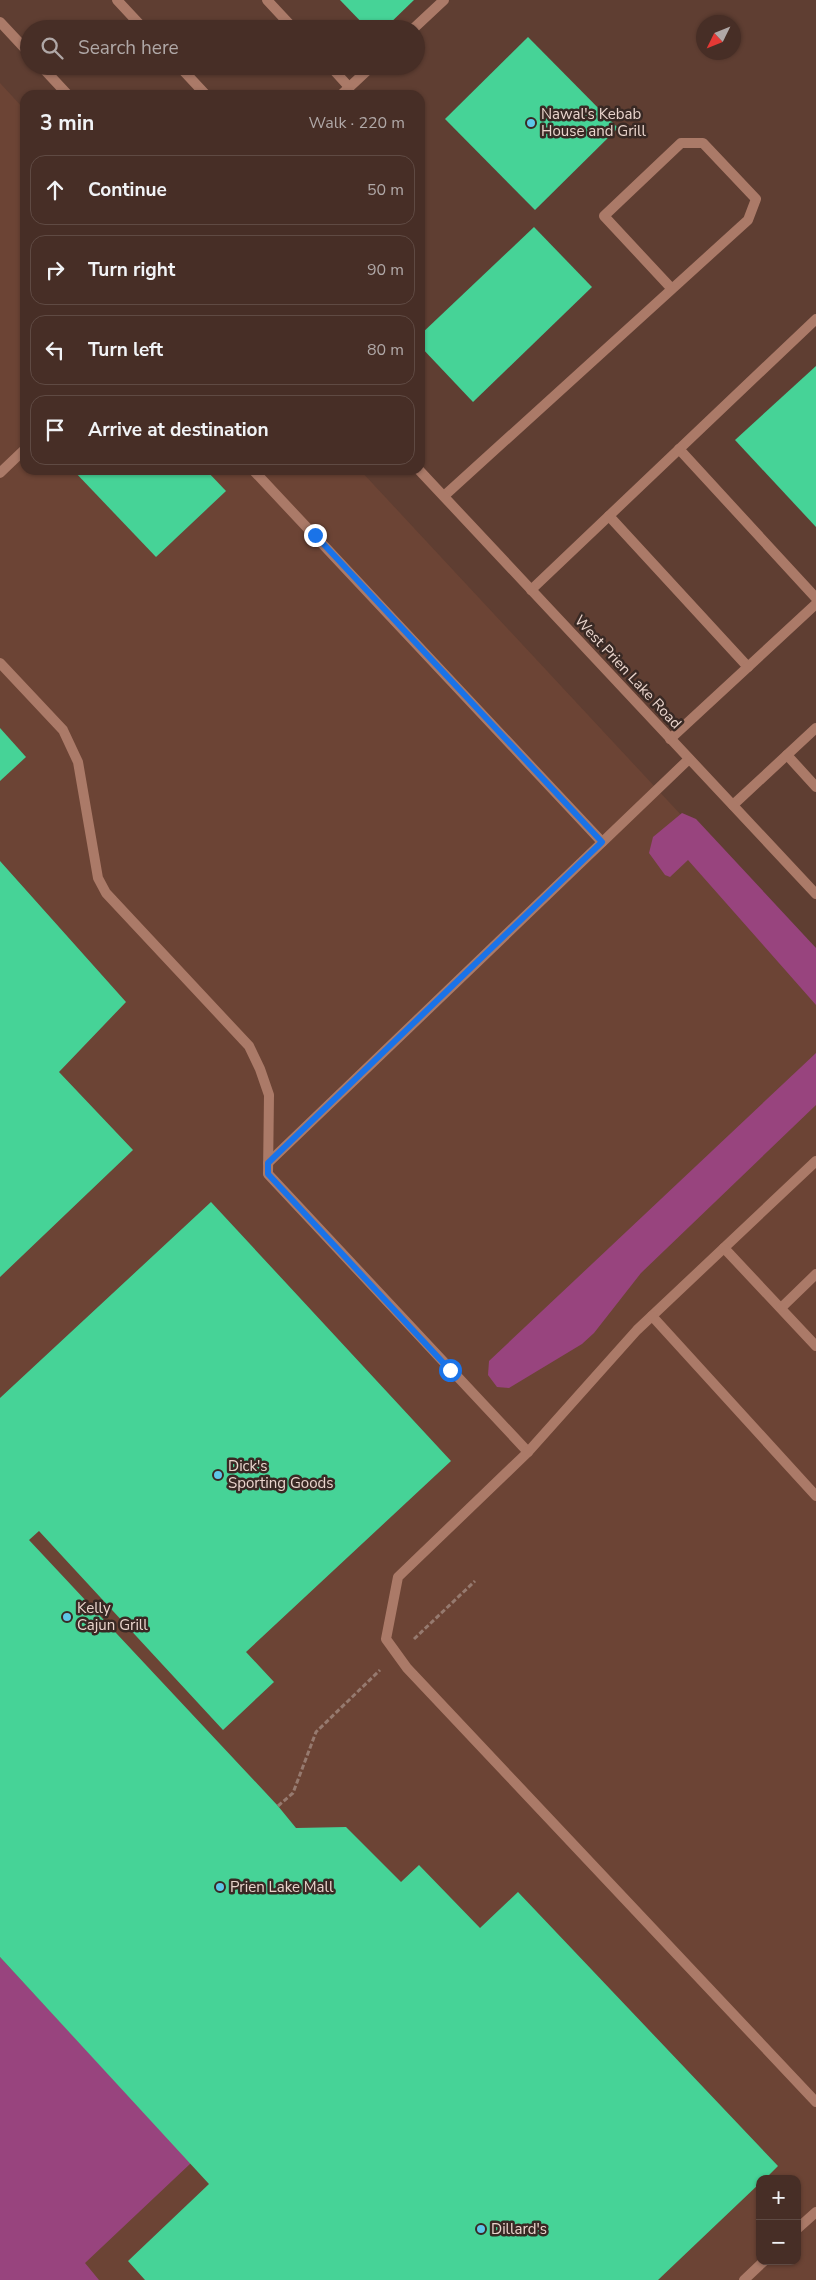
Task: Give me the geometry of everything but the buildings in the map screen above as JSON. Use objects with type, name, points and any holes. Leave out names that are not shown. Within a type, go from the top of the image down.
[{"type":"street","points":[[117,0],[136,20]]},
{"type":"street","points":[[267,0],[286,20]]},
{"type":"street","points":[[423,20],[444,0]]},
{"type":"street","points":[[0,22],[20,43]]},
{"type":"street","points":[[49,75],[63,90]]},
{"type":"street","points":[[187,75],[201,90]]},
{"type":"street","points":[[338,75],[349,87]]},
{"type":"street","points":[[346,90],[362,75]]},
{"type":"street","points":[[444,496],[672,289],[748,220],[756,199],[703,143],[681,143],[604,216],[672,289]]},
{"type":"street","points":[[531,590],[816,319]]},
{"type":"street","points":[[679,449],[816,598]]},
{"type":"street","points":[[0,473],[20,454]]},
{"type":"street","points":[[258,475],[602,842]]},
{"type":"street","name":"West Prien Lake Road","points":[[424,475],[816,894]]},
{"type":"street","points":[[609,516],[748,667]]},
{"type":"street","points":[[670,739],[816,604]]},
{"type":"street","points":[[0,663],[63,730],[78,762],[98,878],[106,893],[249,1046],[269,1095],[268,1174],[528,1452]]},
{"type":"street","points":[[733,806],[816,728]]},
{"type":"street","points":[[787,755],[816,787]]},
{"type":"street","points":[[268,1163],[689,759]]},
{"type":"street","points":[[816,1161],[637,1330],[528,1452],[398,1577],[386,1639],[420,1681],[816,2102]]},
{"type":"street","points":[[724,1248],[816,1346]]},
{"type":"street","points":[[781,1308],[816,1274]]},
{"type":"street","points":[[652,1316],[816,1496]]},
{"type":"street","points":[[801,2225],[816,2212]]},
{"type":"street","points":[[744,2280],[760,2265]]},
{"type":"path","points":[[278,1806],[293,1793],[316,1732],[475,1581]]},
{"type":"shaded area","points":[[0,83],[20,105],[20,475],[365,475],[816,960],[816,2280],[0,2280]]},
{"type":"shaded area","points":[[682,813],[696,819],[816,948],[816,1005],[688,860],[670,877],[665,875],[649,853],[653,837]]},
{"type":"shaded area","points":[[816,1053],[816,1105],[641,1273],[594,1333],[582,1344],[509,1388],[497,1387],[488,1375],[489,1361]]},
{"type":"shaded area","points":[[0,1957],[191,2163],[85,2263],[99,2280],[0,2280]]},
{"type":"place","name":"Nawal's Kebab House and Grill","points":[[531,123]]},
{"type":"place","name":"Dick's Sporting Goods","points":[[218,1475]]},
{"type":"place","name":"Kelly Cajun Grill","points":[[67,1617]]},
{"type":"place","name":"Prien Lake Mall","points":[[220,1887]]},
{"type":"place","name":"Dillard's","points":[[481,2229]]},
{"type":"route","points":[[315,535],[602,842],[268,1163],[268,1174],[450,1370]]}]
